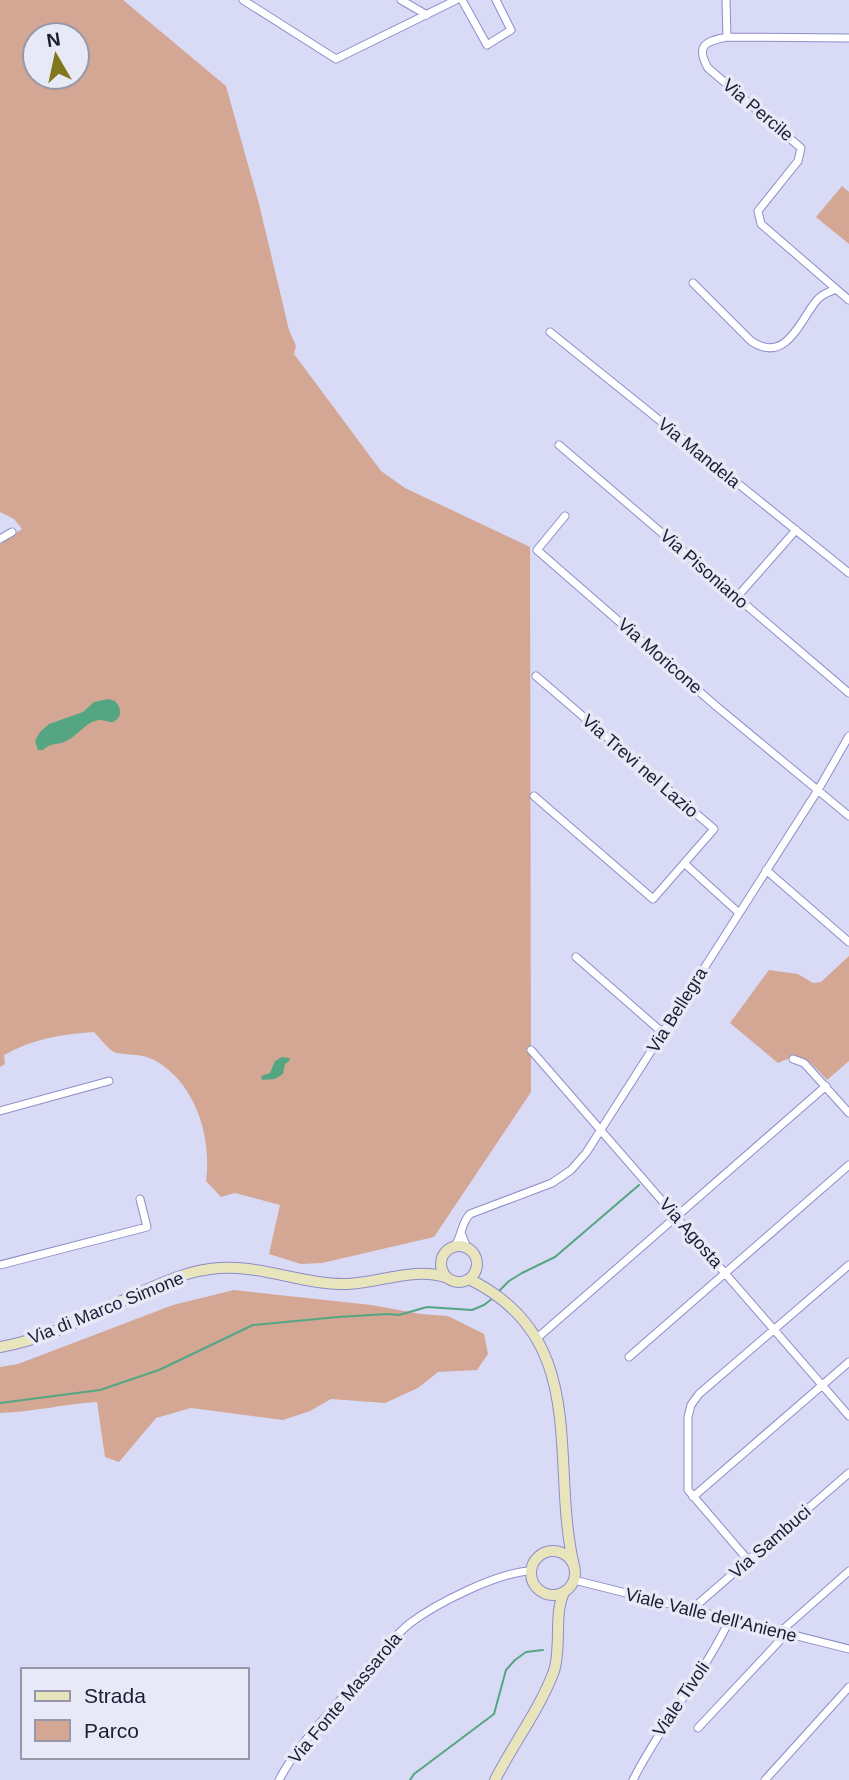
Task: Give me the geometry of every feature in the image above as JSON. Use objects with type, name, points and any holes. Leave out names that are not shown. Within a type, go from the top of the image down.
[{"type":"street","points":[[243,0],[336,59],[456,0]]},
{"type":"street","points":[[401,0],[427,15]]},
{"type":"street","points":[[462,0],[487,45],[511,30],[496,0]]},
{"type":"street","points":[[726,0],[727,37],[849,38]]},
{"type":"street","name":"Via Percile","points":[[727,37],[709,41],[703,46],[701,53],[708,68],[801,148],[798,161],[758,211],[759,221],[766,230],[849,300]]},
{"type":"street","points":[[693,283],[751,341],[768,348],[778,346],[790,338],[817,299],[836,289]]},
{"type":"street","name":"Via Mandela","points":[[550,332],[849,573]]},
{"type":"street","name":"Via Pisoniano","points":[[559,445],[849,693]]},
{"type":"street","name":"Via Moricone","points":[[565,516],[537,550],[716,706],[818,790]]},
{"type":"street","points":[[737,597],[796,530]]},
{"type":"street","points":[[0,539],[12,532]]},
{"type":"street","name":"Via Trevi nel Lazio","points":[[534,796],[653,899],[714,829],[536,676]]},
{"type":"street","name":"Via Bellegra","points":[[453,1248],[459,1240],[466,1218],[475,1211],[535,1191],[561,1177],[579,1162],[818,790],[849,736]]},
{"type":"street","points":[[818,790],[849,816]]},
{"type":"street","points":[[684,863],[739,913]]},
{"type":"street","points":[[766,870],[849,942]]},
{"type":"street","points":[[576,957],[663,1032]]},
{"type":"street","name":"Via Agosta","points":[[531,1051],[849,1416]]},
{"type":"street","points":[[793,1059],[804,1063],[849,1113]]},
{"type":"street","points":[[0,1111],[109,1081]]},
{"type":"street","points":[[536,1339],[826,1086]]},
{"type":"street","points":[[629,1357],[849,1165]]},
{"type":"street","points":[[0,1265],[147,1227],[140,1199]]},
{"type":"street","points":[[462,1231],[467,1248],[475,1255],[477,1265],[492,1290]]},
{"type":"street","points":[[467,1248],[453,1248],[444,1256],[442,1268],[447,1278],[458,1282],[469,1279],[475,1273],[477,1265]]},
{"type":"street","name":"Via di Marco Simone","points":[[418,1274],[430,1269],[444,1256]]},
{"type":"street","points":[[748,1560],[693,1497],[687,1483],[688,1417],[693,1402],[849,1265]]},
{"type":"street","name":"Via di Marco Simone","points":[[0,1347],[35,1338],[161,1284],[208,1269],[239,1268],[302,1281],[333,1284],[363,1283],[430,1273],[447,1278]]},
{"type":"street","points":[[469,1279],[492,1290],[514,1311],[536,1339],[554,1376],[559,1405],[566,1522],[574,1566],[574,1580],[561,1601],[559,1644],[552,1675],[495,1780]]},
{"type":"street","points":[[693,1497],[849,1362]]},
{"type":"street","name":"Via Sambuci","points":[[691,1610],[849,1473]]},
{"type":"street","points":[[552,1551],[559,1546],[566,1522]]},
{"type":"street","points":[[559,1616],[553,1602],[536,1587],[531,1571],[536,1559],[552,1551],[566,1555],[574,1566]]},
{"type":"street","name":"Via Fonte Massarola","points":[[279,1780],[312,1733],[410,1624],[429,1611],[508,1574],[531,1571]]},
{"type":"street","points":[[698,1728],[783,1633],[849,1571]]},
{"type":"street","name":"Viale Valle dell'Aniene","points":[[574,1580],[849,1649]]},
{"type":"street","points":[[544,1593],[559,1594],[565,1591]]},
{"type":"street","name":"Viale Tivoli","points":[[633,1780],[650,1745],[699,1675],[730,1619]]},
{"type":"street","points":[[765,1780],[849,1687]]},
{"type":"green space","points":[[0,0],[123,0],[226,86],[259,204],[289,330],[296,346],[294,354],[381,471],[405,488],[530,547],[531,1092],[434,1237],[322,1263],[301,1264],[269,1254],[280,1205],[235,1193],[221,1197],[206,1181],[206,1147],[198,1114],[182,1083],[156,1061],[145,1056],[114,1052],[94,1032],[59,1036],[25,1045],[4,1055],[5,1064],[0,1067],[0,544],[22,529],[14,519],[0,512]]},
{"type":"green space","points":[[842,186],[849,192],[849,244],[816,217]]},
{"type":"green space","points":[[849,956],[849,1061],[827,1080],[811,1063],[801,1058],[778,1063],[730,1023],[769,970],[798,974],[813,983],[821,982]]},
{"type":"green space","points":[[234,1290],[448,1316],[484,1334],[488,1354],[477,1370],[438,1372],[418,1388],[385,1403],[331,1399],[310,1411],[283,1420],[191,1408],[156,1418],[119,1462],[105,1457],[97,1402],[0,1413],[0,1367],[18,1364],[173,1305]]},
{"type":"shaded area","points":[[108,699],[115,701],[119,708],[119,716],[114,721],[96,721],[65,742],[38,750],[35,741],[49,724],[83,712],[94,702]]},
{"type":"shaded area","points":[[282,1057],[290,1060],[285,1064],[283,1074],[275,1079],[262,1080],[261,1076],[270,1073],[275,1061]]},
{"type":"waterway","points":[[499,1291],[522,1273],[555,1257],[639,1185]]},
{"type":"waterway","points":[[0,1403],[100,1390],[159,1370],[253,1325],[338,1317],[399,1315],[427,1307],[472,1310],[493,1298]]},
{"type":"waterway","points":[[410,1780],[414,1774],[494,1714],[506,1670],[515,1660],[526,1652],[543,1650]]}]
